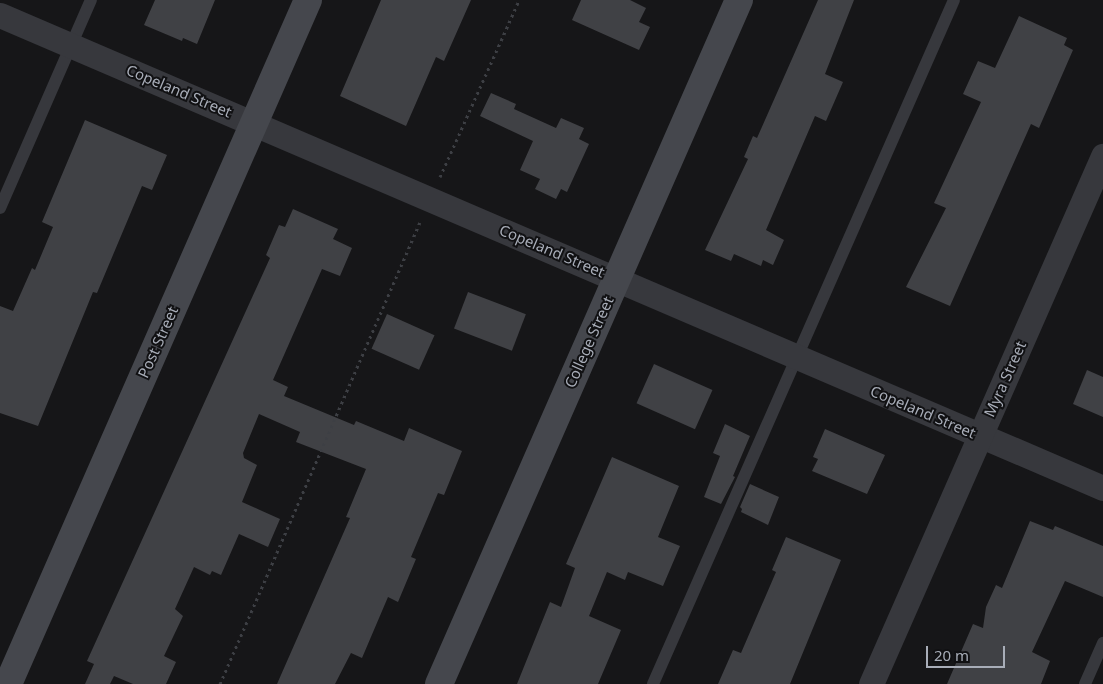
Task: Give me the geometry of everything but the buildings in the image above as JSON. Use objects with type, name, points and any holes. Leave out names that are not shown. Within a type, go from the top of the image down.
[{"type":"street","name":"Post Street","points":[[8,684],[308,0]]},
{"type":"street","name":"College Street","points":[[439,684],[739,0]]},
{"type":"street","name":"Copeland Street","points":[[0,14],[1103,488]]},
{"type":"street","name":"Myra Street","points":[[871,684],[1103,156]]},
{"type":"lane","points":[[0,208],[91,0]]},
{"type":"lane","points":[[653,684],[954,0]]},
{"type":"lane","points":[[1086,684],[1103,643]]},
{"type":"path","points":[[220,684],[430,199],[519,0]]}]
